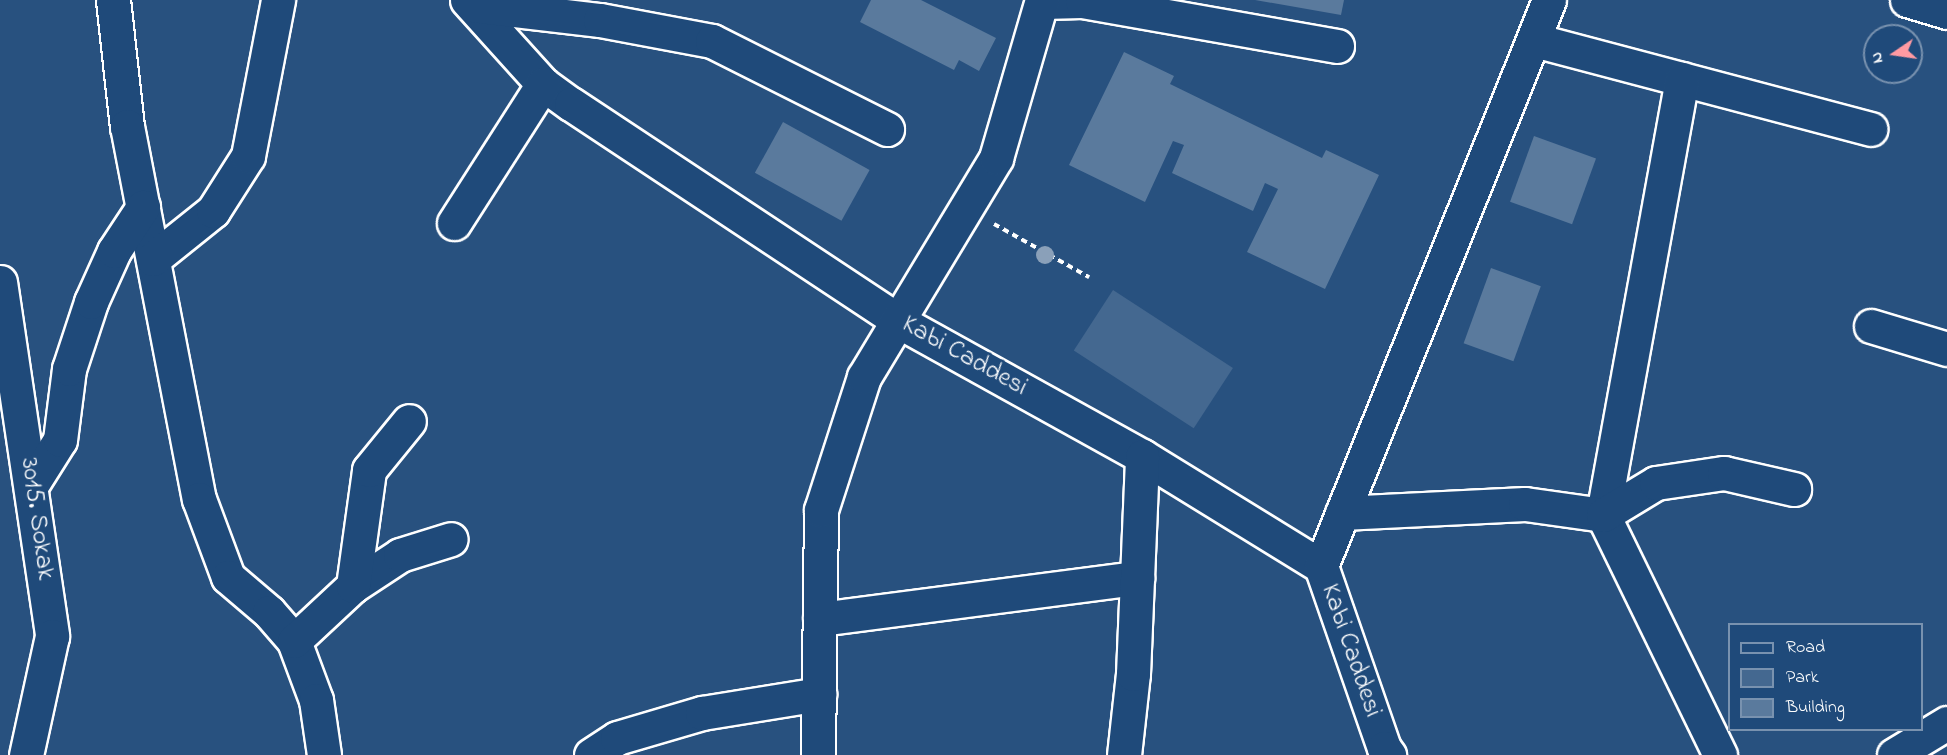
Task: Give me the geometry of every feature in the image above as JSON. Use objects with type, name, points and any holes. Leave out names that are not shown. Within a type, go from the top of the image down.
[{"type":"street","points":[[113,0],[128,126],[199,499],[228,578],[269,612],[294,641],[316,700],[324,755]]},
{"type":"street","points":[[153,259],[213,211],[248,156],[278,0]]},
{"type":"street","points":[[1321,566],[1549,0]]},
{"type":"street","points":[[1907,0],[1947,12]]},
{"type":"street","points":[[818,755],[821,510],[864,376],[900,322],[996,158],[1042,1],[1082,1],[1337,46]]},
{"type":"street","points":[[469,3],[600,20],[712,41],[887,129]]},
{"type":"street","name":"Kabi Caddesi","points":[[469,3],[543,84],[900,322],[1142,456],[1321,566],[1385,753]]},
{"type":"street","points":[[1534,40],[1870,129]]},
{"type":"street","points":[[1682,79],[1603,515],[1720,755]]},
{"type":"street","points":[[454,223],[543,84]]},
{"type":"street","points":[[31,486],[60,440],[69,369],[91,302],[114,251],[143,207]]},
{"type":"street","name":"3015. Sokak","points":[[0,282],[52,636],[26,755]]},
{"type":"street","points":[[1871,326],[1947,349]]},
{"type":"street","points":[[353,586],[369,470],[409,421]]},
{"type":"street","points":[[1124,755],[1137,578],[1142,456]]},
{"type":"street","points":[[1342,513],[1525,504],[1603,515],[1656,483],[1724,473],[1794,489]]},
{"type":"street","points":[[294,641],[353,586],[400,555],[451,539]]},
{"type":"street","points":[[819,619],[1137,578]]},
{"type":"street","points":[[591,755],[617,738],[702,713],[819,694]]},
{"type":"street","points":[[1894,755],[1947,723]]},
{"type":"path","points":[[966,211],[1089,277]]},
{"type":"green space","points":[[1113,290],[1233,368],[1194,428],[1074,350]]},
{"type":"building","points":[[871,0],[921,0],[996,38],[979,71],[959,60],[954,70],[860,22]]},
{"type":"building","points":[[1255,0],[1344,0],[1341,15]]},
{"type":"building","points":[[1124,52],[1174,76],[1170,84],[1322,158],[1326,150],[1379,175],[1325,289],[1247,252],[1278,189],[1265,183],[1253,211],[1172,173],[1184,145],[1173,141],[1145,202],[1069,165]]},
{"type":"building","points":[[783,122],[870,170],[841,221],[755,173]]},
{"type":"building","points":[[1534,136],[1596,159],[1572,224],[1510,202]]},
{"type":"building","points":[[1491,268],[1541,286],[1513,361],[1464,343]]}]
